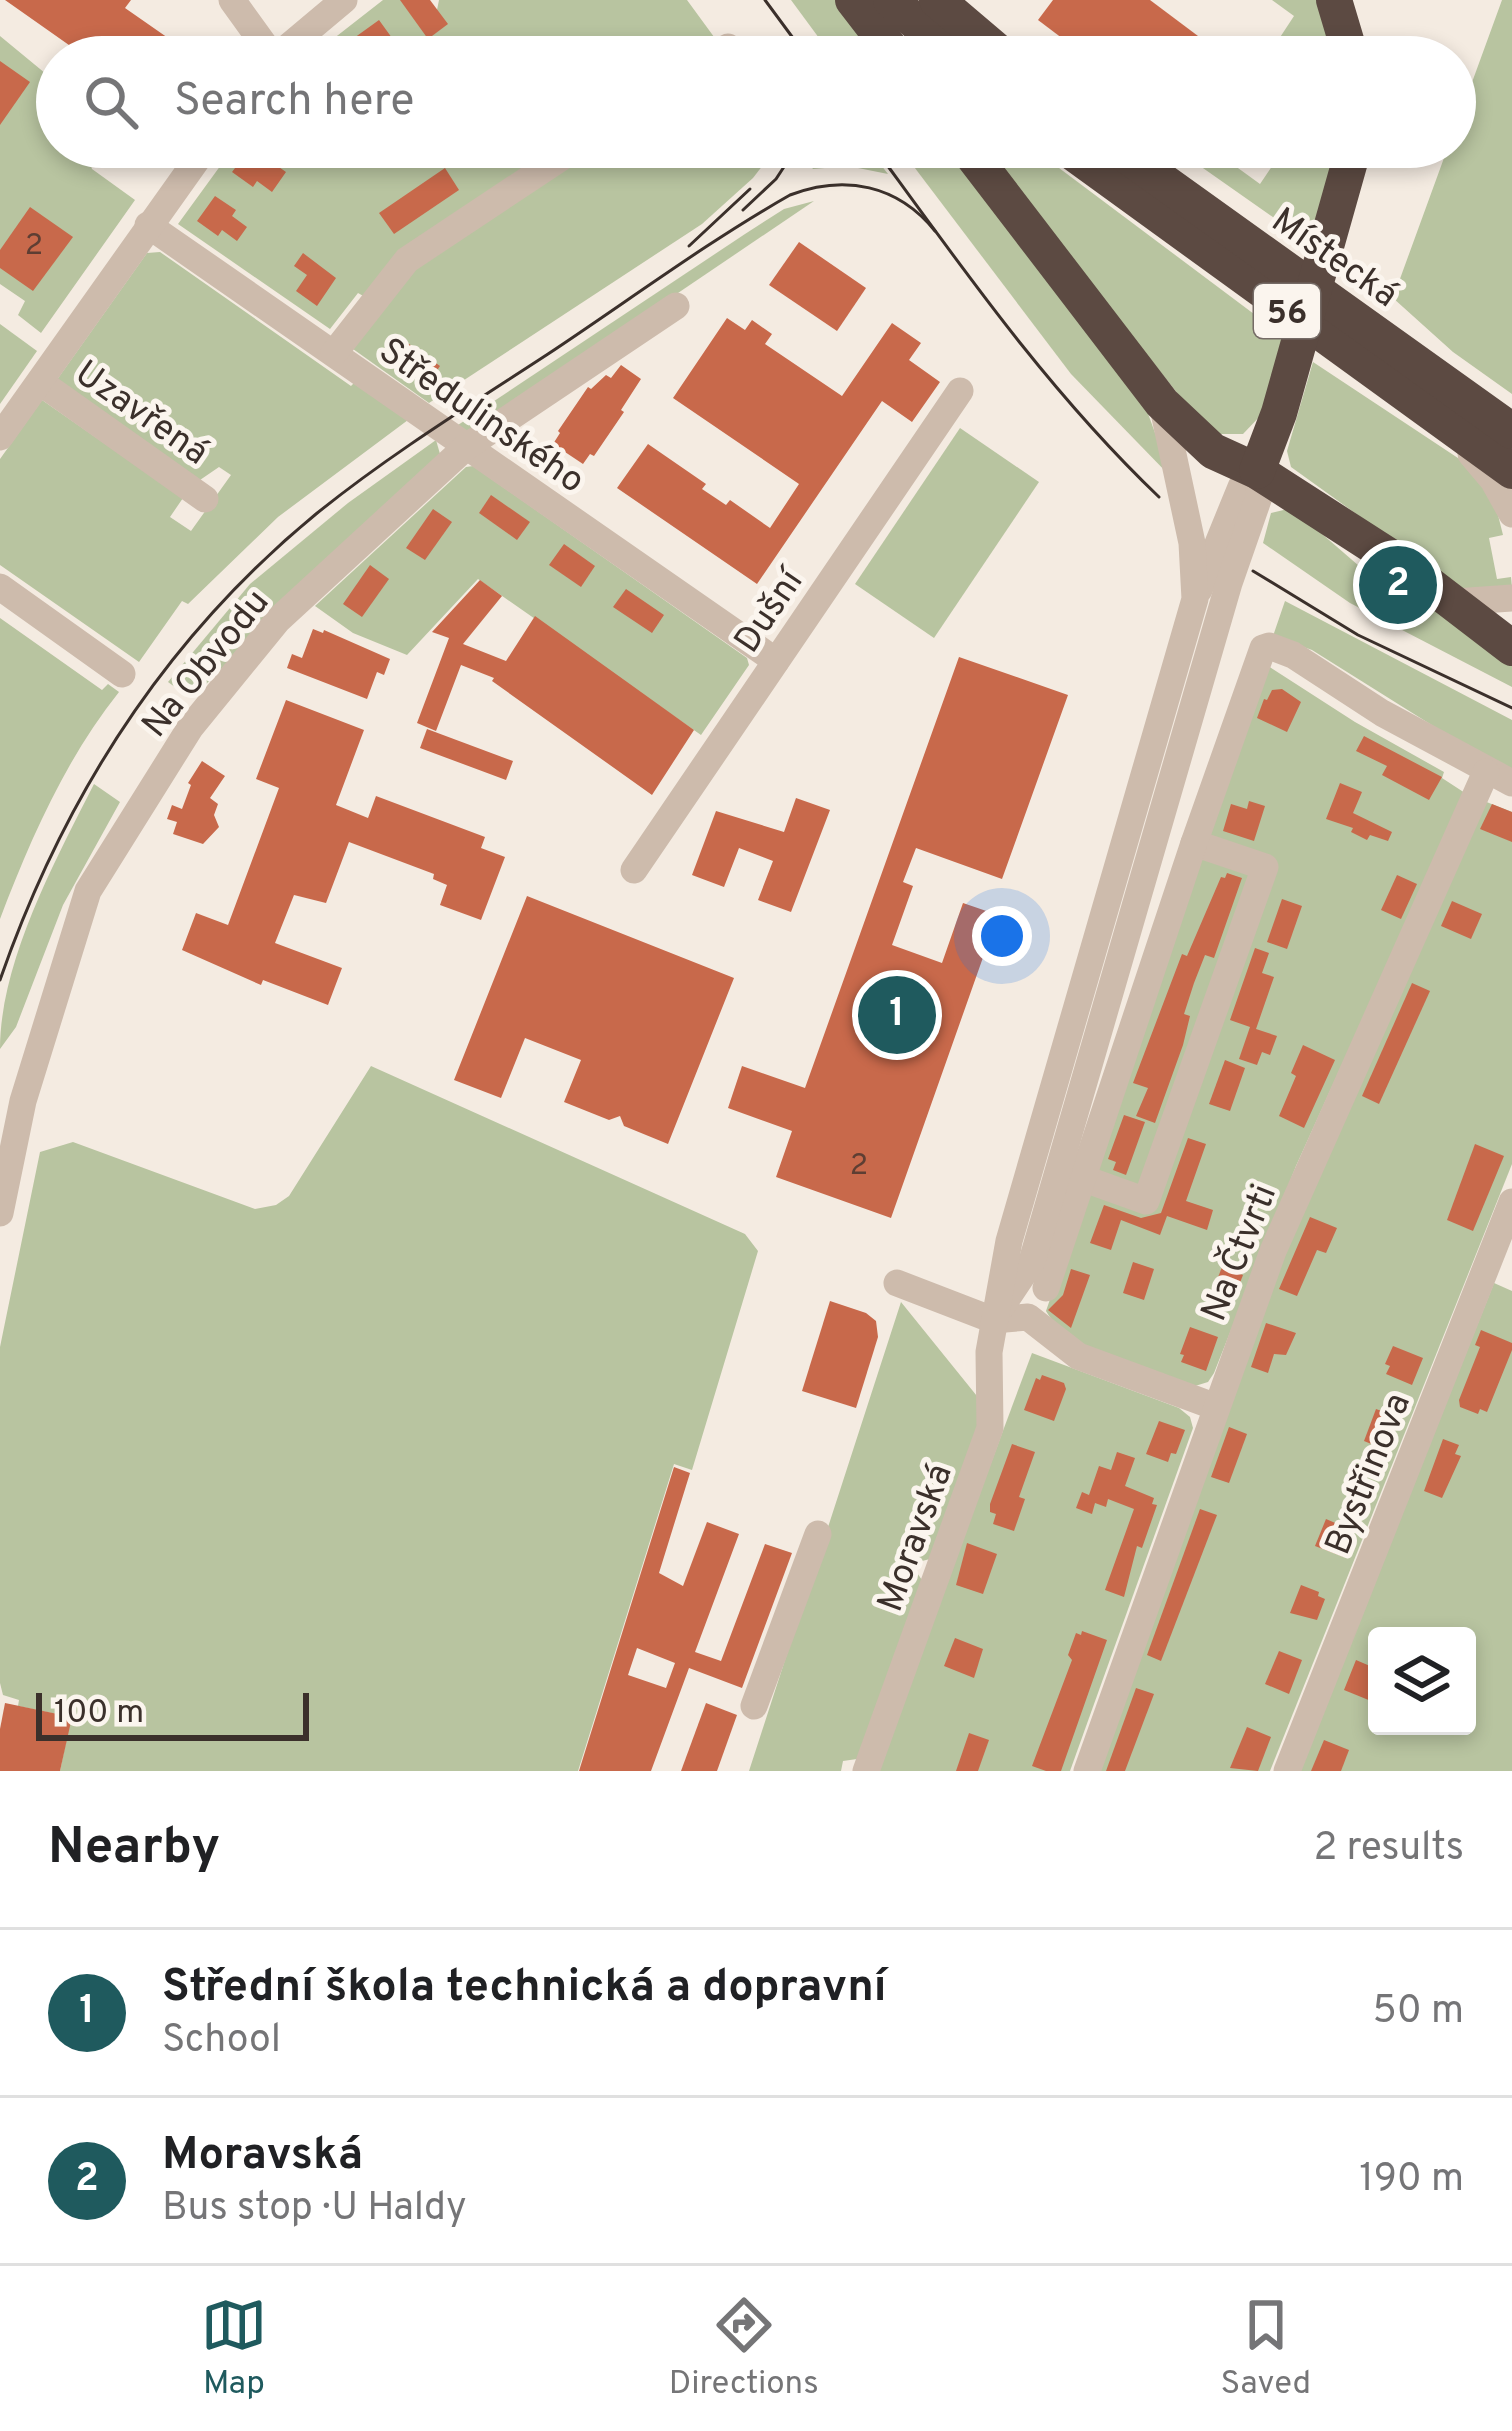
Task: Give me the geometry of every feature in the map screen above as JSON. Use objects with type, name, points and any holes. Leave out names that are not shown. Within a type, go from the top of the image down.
[{"type":"highway","points":[[853,0],[881,36]]},
{"type":"highway","points":[[891,0],[931,36]]},
{"type":"highway","points":[[937,0],[979,36]]},
{"type":"highway","points":[[1334,0],[1345,36]]},
{"type":"highway","points":[[982,168],[1162,403],[1214,451],[1257,471],[1454,602],[1512,648]]},
{"type":"highway","name":"Místecká","points":[[1094,168],[1512,471]]},
{"type":"highway","name":"Místecká","points":[[1144,168],[1512,430]]},
{"type":"highway","points":[[1257,471],[1279,413],[1349,168]]},
{"type":"street","points":[[232,0],[259,36]]},
{"type":"street","points":[[300,36],[344,0]]},
{"type":"street","points":[[0,436],[190,168]]},
{"type":"street","points":[[334,353],[407,260],[545,168]]},
{"type":"street","name":"Středulinského","points":[[148,225],[776,661]]},
{"type":"street","name":"Na Obvodu","points":[[0,1213],[11,1099],[88,891],[190,728],[278,620],[466,447],[676,306]]},
{"type":"street","name":"Uzavřená","points":[[40,382],[205,499]]},
{"type":"street","name":"Dušní","points":[[634,870],[960,391]]},
{"type":"street","points":[[1162,403],[1190,530],[1195,599]]},
{"type":"street","points":[[1430,413],[1480,463],[1512,514]]},
{"type":"street","points":[[1195,599],[1241,487],[1257,471]]},
{"type":"street","points":[[993,1320],[1032,1261],[1229,583],[1260,494],[1257,471]]},
{"type":"street","points":[[0,586],[122,674]]},
{"type":"street","points":[[1454,602],[1512,598]]},
{"type":"street","name":"Moravská","points":[[866,1771],[990,1428],[993,1320],[1009,1241],[1195,599]]},
{"type":"street","points":[[1046,1288],[1263,648],[1293,655],[1499,778]]},
{"type":"street","name":"Na Čtvrti","points":[[1088,1771],[1273,1251],[1499,778]]},
{"type":"street","points":[[1082,1178],[1146,1201],[1264,867],[1194,843]]},
{"type":"street","name":"Bystřinova","points":[[1287,1771],[1499,1272],[1512,1202]]},
{"type":"street","points":[[897,1283],[993,1320],[1028,1317],[1078,1356],[1216,1407]]},
{"type":"street","points":[[754,1706],[818,1534]]},
{"type":"green space","points":[[383,0],[406,0],[437,10],[439,0],[687,0],[713,36],[337,36]]},
{"type":"green space","points":[[791,0],[835,0],[864,36],[818,36]]},
{"type":"green space","points":[[1272,0],[1317,0],[1330,36],[1281,36],[1294,16]]},
{"type":"green space","points":[[1502,0],[1512,0],[1512,394],[1453,352],[1393,298],[1440,168],[1476,168],[1476,71]]},
{"type":"green space","points":[[0,36],[36,66],[36,168],[92,168],[135,200],[41,333],[18,315],[25,301],[0,284]]},
{"type":"green space","points":[[219,168],[532,168],[365,297],[358,293],[330,329],[178,224]]},
{"type":"green space","points":[[557,168],[761,168],[702,224],[429,403],[353,349],[417,261]]},
{"type":"green space","points":[[915,168],[966,168],[1146,408],[1171,477],[1071,374]]},
{"type":"green space","points":[[998,168],[1059,168],[1286,338],[1263,413],[1243,434],[1214,434]]},
{"type":"green space","points":[[1203,168],[1238,168],[1260,184],[1271,168],[1334,168],[1314,246]]},
{"type":"green space","points":[[814,201],[471,433],[455,427],[784,209]]},
{"type":"green space","points":[[160,252],[351,386],[355,382],[408,420],[278,517],[188,604],[182,601],[139,662],[0,565],[0,459],[42,400],[183,498],[170,517],[191,531],[231,475],[219,467],[200,480],[56,381],[147,253]]},
{"type":"green space","points":[[0,324],[37,351],[0,404]]},
{"type":"green space","points":[[1313,362],[1467,464],[1496,507],[1503,535],[1489,538],[1497,579],[1511,577],[1512,588],[1465,592],[1291,467],[1287,451]]},
{"type":"green space","points":[[960,428],[1039,482],[934,638],[855,584]]},
{"type":"green space","points":[[436,440],[440,454],[200,690],[186,695],[168,682],[250,584],[348,503]]},
{"type":"green space","points":[[473,466],[747,658],[749,665],[701,735],[478,579],[407,655],[353,633],[315,606],[466,467]]},
{"type":"green space","points":[[1292,508],[1366,572],[1401,592],[1424,594],[1512,664],[1512,687],[1350,603],[1263,543],[1271,513]]},
{"type":"green space","points":[[1285,601],[1512,720],[1512,770],[1489,761],[1312,650],[1273,636]]},
{"type":"green space","points":[[0,618],[102,690],[108,684],[119,692],[82,744],[51,801],[0,919]]},
{"type":"green space","points":[[1265,664],[1444,772],[1442,778],[1465,793],[1296,1166],[1214,1373],[1208,1382],[1195,1386],[1092,1349],[1057,1325],[1046,1311],[1088,1188],[1147,1209],[1274,859],[1205,837]]},
{"type":"green space","points":[[94,784],[120,802],[63,905],[16,1027],[0,1049],[2,1016],[19,947]]},
{"type":"green space","points":[[1484,801],[1512,812],[1512,1164],[1270,1771],[1095,1771],[1288,1246]]},
{"type":"green space","points":[[1205,857],[1249,874],[1143,1186],[1096,1176],[1198,860]]},
{"type":"green space","points":[[371,1066],[745,1234],[758,1251],[692,1470],[674,1464],[578,1771],[60,1771],[71,1717],[18,1706],[19,1700],[3,1695],[0,1683],[0,1347],[40,1152],[73,1142],[255,1209],[276,1205],[289,1196]]},
{"type":"green space","points":[[1494,1283],[1512,1291],[1512,1771],[1299,1771]]},
{"type":"green space","points":[[901,1302],[985,1406],[930,1559],[918,1562],[915,1570],[922,1580],[857,1759],[843,1761],[841,1771],[749,1771]]},
{"type":"green space","points":[[1032,1353],[1179,1408],[1190,1417],[1193,1428],[1070,1771],[876,1771]]},
{"type":"building","points":[[5,0],[131,0],[125,8],[165,36],[56,36]]},
{"type":"building","points":[[400,0],[430,0],[448,24],[426,36]]},
{"type":"building","points":[[1053,0],[1150,0],[1198,36],[1059,36],[1038,20]]},
{"type":"building","points":[[379,20],[391,36],[357,36]]},
{"type":"building","points":[[0,61],[30,82],[0,125]]},
{"type":"building","points":[[235,168],[280,168],[286,172],[272,192],[257,181],[253,187],[232,172]]},
{"type":"building","points":[[445,168],[459,190],[394,234],[379,213]]},
{"type":"building","points":[[215,196],[236,210],[232,216],[247,227],[237,241],[222,230],[218,236],[197,221]]},
{"type":"building","points":[[30,207],[73,237],[33,291],[0,268],[0,250]]},
{"type":"building","points":[[799,242],[866,288],[837,331],[769,285]]},
{"type":"building","points":[[303,253],[336,278],[317,306],[296,291],[307,275],[294,266]]},
{"type":"building","points":[[727,318],[745,330],[752,320],[772,334],[765,344],[842,396],[892,323],[921,343],[909,360],[940,382],[912,422],[882,401],[757,584],[617,488],[648,444],[706,484],[702,489],[726,505],[730,500],[770,528],[799,484],[673,398]]},
{"type":"building","points":[[402,339],[440,366],[427,385],[389,358]]},
{"type":"building","points":[[621,365],[641,379],[594,456],[590,454],[583,464],[553,444],[588,387],[606,375],[611,378]]},
{"type":"building","points":[[491,495],[530,522],[517,540],[479,513]]},
{"type":"building","points":[[433,509],[452,522],[425,560],[406,548]]},
{"type":"building","points":[[564,544],[595,566],[581,587],[549,565]]},
{"type":"building","points":[[370,565],[389,579],[362,617],[343,604]]},
{"type":"building","points":[[480,580],[502,596],[463,644],[506,661],[535,616],[694,730],[652,795],[492,681],[494,678],[461,665],[436,731],[417,723],[449,638],[432,632]]},
{"type":"building","points":[[626,589],[664,615],[652,633],[613,607]]},
{"type":"building","points":[[313,629],[390,659],[384,675],[377,672],[367,699],[287,668],[292,654],[302,658]]},
{"type":"building","points":[[959,657],[1068,695],[1002,879],[916,848],[903,882],[913,886],[892,945],[942,963],[963,903],[998,915],[891,1218],[776,1177],[792,1131],[728,1108],[742,1066],[805,1088]]},
{"type":"building","points":[[1282,689],[1301,702],[1287,732],[1257,718],[1264,699],[1272,690]]},
{"type":"building","points":[[286,700],[364,730],[336,805],[368,818],[376,796],[485,837],[481,848],[505,857],[481,920],[440,905],[447,885],[433,879],[434,874],[349,842],[326,903],[294,895],[275,943],[342,968],[328,1005],[263,980],[261,985],[182,950],[196,913],[228,925],[279,788],[256,779]]},
{"type":"building","points":[[427,729],[513,761],[506,780],[420,748]]},
{"type":"building","points":[[1364,736],[1442,777],[1429,800],[1382,775],[1387,766],[1356,751]]},
{"type":"building","points":[[202,761],[225,776],[210,798],[218,804],[214,815],[219,827],[203,844],[173,834],[177,822],[167,819],[172,805],[182,809],[188,783]]},
{"type":"building","points":[[1340,783],[1362,792],[1353,813],[1392,832],[1388,841],[1370,835],[1367,840],[1351,832],[1353,828],[1326,819]]},
{"type":"building","points":[[796,798],[830,810],[791,912],[758,900],[773,861],[739,848],[724,887],[692,875],[716,811],[784,832]]},
{"type":"building","points":[[1249,801],[1265,806],[1254,841],[1223,831],[1231,804],[1247,809]]},
{"type":"building","points":[[1492,804],[1512,812],[1512,842],[1480,829]]},
{"type":"building","points":[[1227,873],[1242,878],[1214,958],[1205,955],[1194,983],[1184,1014],[1190,1016],[1183,1045],[1155,1123],[1136,1116],[1148,1088],[1133,1083],[1182,954],[1187,956],[1221,877]]},
{"type":"building","points":[[1397,875],[1417,884],[1401,919],[1381,910]]},
{"type":"building","points":[[527,896],[734,978],[668,1144],[624,1126],[620,1116],[609,1120],[564,1102],[581,1060],[525,1038],[501,1098],[454,1080]]},
{"type":"building","points":[[1282,899],[1302,906],[1287,949],[1267,942]]},
{"type":"building","points":[[1452,901],[1482,914],[1471,939],[1441,926]]},
{"type":"building","points":[[1255,948],[1269,953],[1262,973],[1274,977],[1256,1029],[1277,1036],[1270,1055],[1262,1052],[1257,1065],[1239,1059],[1250,1027],[1230,1020]]},
{"type":"building","points":[[1412,983],[1430,991],[1379,1104],[1362,1096]]},
{"type":"building","points":[[1303,1045],[1335,1060],[1304,1128],[1279,1116]]},
{"type":"building","points":[[1225,1060],[1245,1068],[1230,1111],[1209,1104]]},
{"type":"building","points":[[1124,1115],[1145,1122],[1126,1175],[1113,1170],[1116,1162],[1108,1159]]},
{"type":"building","points":[[1188,1138],[1206,1144],[1186,1201],[1213,1210],[1207,1230],[1167,1216],[1160,1235],[1121,1220],[1111,1250],[1090,1243],[1104,1205],[1141,1218],[1161,1213]]},
{"type":"building","points":[[1475,1144],[1504,1156],[1473,1231],[1447,1220]]},
{"type":"building","points":[[1310,1217],[1337,1228],[1326,1253],[1317,1250],[1297,1296],[1279,1289]]},
{"type":"building","points":[[1133,1262],[1154,1269],[1144,1300],[1123,1293]]},
{"type":"building","points":[[1222,1267],[1243,1275],[1231,1306],[1210,1298]]},
{"type":"building","points":[[1071,1269],[1090,1275],[1071,1328],[1048,1310],[1063,1295]]},
{"type":"building","points":[[830,1301],[876,1321],[878,1337],[856,1408],[802,1391]]},
{"type":"building","points":[[1266,1323],[1296,1333],[1286,1355],[1274,1354],[1268,1373],[1251,1367]]},
{"type":"building","points":[[1190,1327],[1218,1337],[1206,1371],[1181,1362]]},
{"type":"building","points":[[1481,1330],[1512,1343],[1512,1350],[1487,1412],[1480,1409],[1478,1414],[1460,1407],[1459,1400],[1480,1347],[1475,1345]]},
{"type":"building","points":[[1393,1346],[1423,1358],[1412,1385],[1386,1374]]},
{"type":"building","points":[[1042,1375],[1064,1383],[1066,1389],[1054,1421],[1024,1410],[1036,1378]]},
{"type":"building","points":[[1376,1409],[1398,1417],[1386,1450],[1364,1441]]},
{"type":"building","points":[[1159,1421],[1185,1430],[1168,1462],[1146,1454]]},
{"type":"building","points":[[1229,1427],[1247,1434],[1229,1483],[1211,1477]]},
{"type":"building","points":[[1443,1439],[1459,1445],[1455,1454],[1461,1456],[1442,1498],[1424,1491]]},
{"type":"building","points":[[1012,1444],[1035,1452],[1019,1497],[1025,1499],[1014,1531],[993,1524],[996,1514],[990,1512]]},
{"type":"building","points":[[1117,1452],[1135,1458],[1125,1486],[1154,1498],[1152,1504],[1157,1505],[1142,1548],[1137,1546],[1124,1597],[1105,1590],[1134,1509],[1108,1499],[1106,1507],[1095,1503],[1092,1514],[1076,1508],[1082,1492],[1089,1495],[1099,1466],[1111,1470]]},
{"type":"building","points":[[674,1467],[690,1473],[659,1573],[683,1586],[707,1522],[739,1534],[695,1652],[721,1661],[765,1544],[792,1553],[742,1688],[689,1668],[651,1771],[579,1771]],"holes":[[[637,1648],[675,1663],[666,1688],[628,1675]]]},
{"type":"building","points":[[1200,1509],[1217,1515],[1161,1661],[1147,1655]]},
{"type":"building","points":[[1326,1519],[1354,1531],[1344,1557],[1315,1546]]},
{"type":"building","points":[[967,1543],[997,1554],[983,1594],[956,1585]]},
{"type":"building","points":[[1301,1585],[1325,1599],[1317,1620],[1290,1613]]},
{"type":"building","points":[[1076,1633],[1107,1640],[1061,1771],[1046,1771],[1032,1766],[1072,1660],[1068,1655]]},
{"type":"building","points":[[955,1638],[983,1649],[974,1678],[944,1666]]},
{"type":"building","points":[[1279,1651],[1302,1660],[1289,1694],[1265,1684]]},
{"type":"building","points":[[1356,1660],[1368,1665],[1368,1700],[1344,1690]]},
{"type":"building","points":[[1136,1688],[1154,1694],[1125,1771],[1106,1771]]},
{"type":"building","points":[[5,1703],[72,1717],[60,1771],[0,1771]]},
{"type":"building","points":[[706,1703],[737,1715],[717,1771],[681,1771]]},
{"type":"building","points":[[1247,1727],[1271,1737],[1258,1771],[1230,1768]]},
{"type":"building","points":[[969,1733],[989,1740],[978,1771],[956,1771]]},
{"type":"building","points":[[1324,1740],[1349,1750],[1341,1771],[1311,1771]]},
{"type":"tram line","points":[[765,0],[792,36]]},
{"type":"tram line","points":[[743,210],[783,168]]},
{"type":"tram line","points":[[889,168],[1044,372],[1159,497]]},
{"type":"tram line","points":[[0,980],[55,847],[125,724],[212,613],[316,514],[430,431],[790,195],[831,185],[869,188],[904,203],[935,231]]},
{"type":"tram line","points":[[689,246],[750,189]]},
{"type":"tram line","points":[[1253,571],[1358,635],[1512,708]]},
{"type":"place","name":"Moravská","points":[[1398,585]]},
{"type":"place","name":"Střední škola technická a dopravní","points":[[897,1015]]}]
